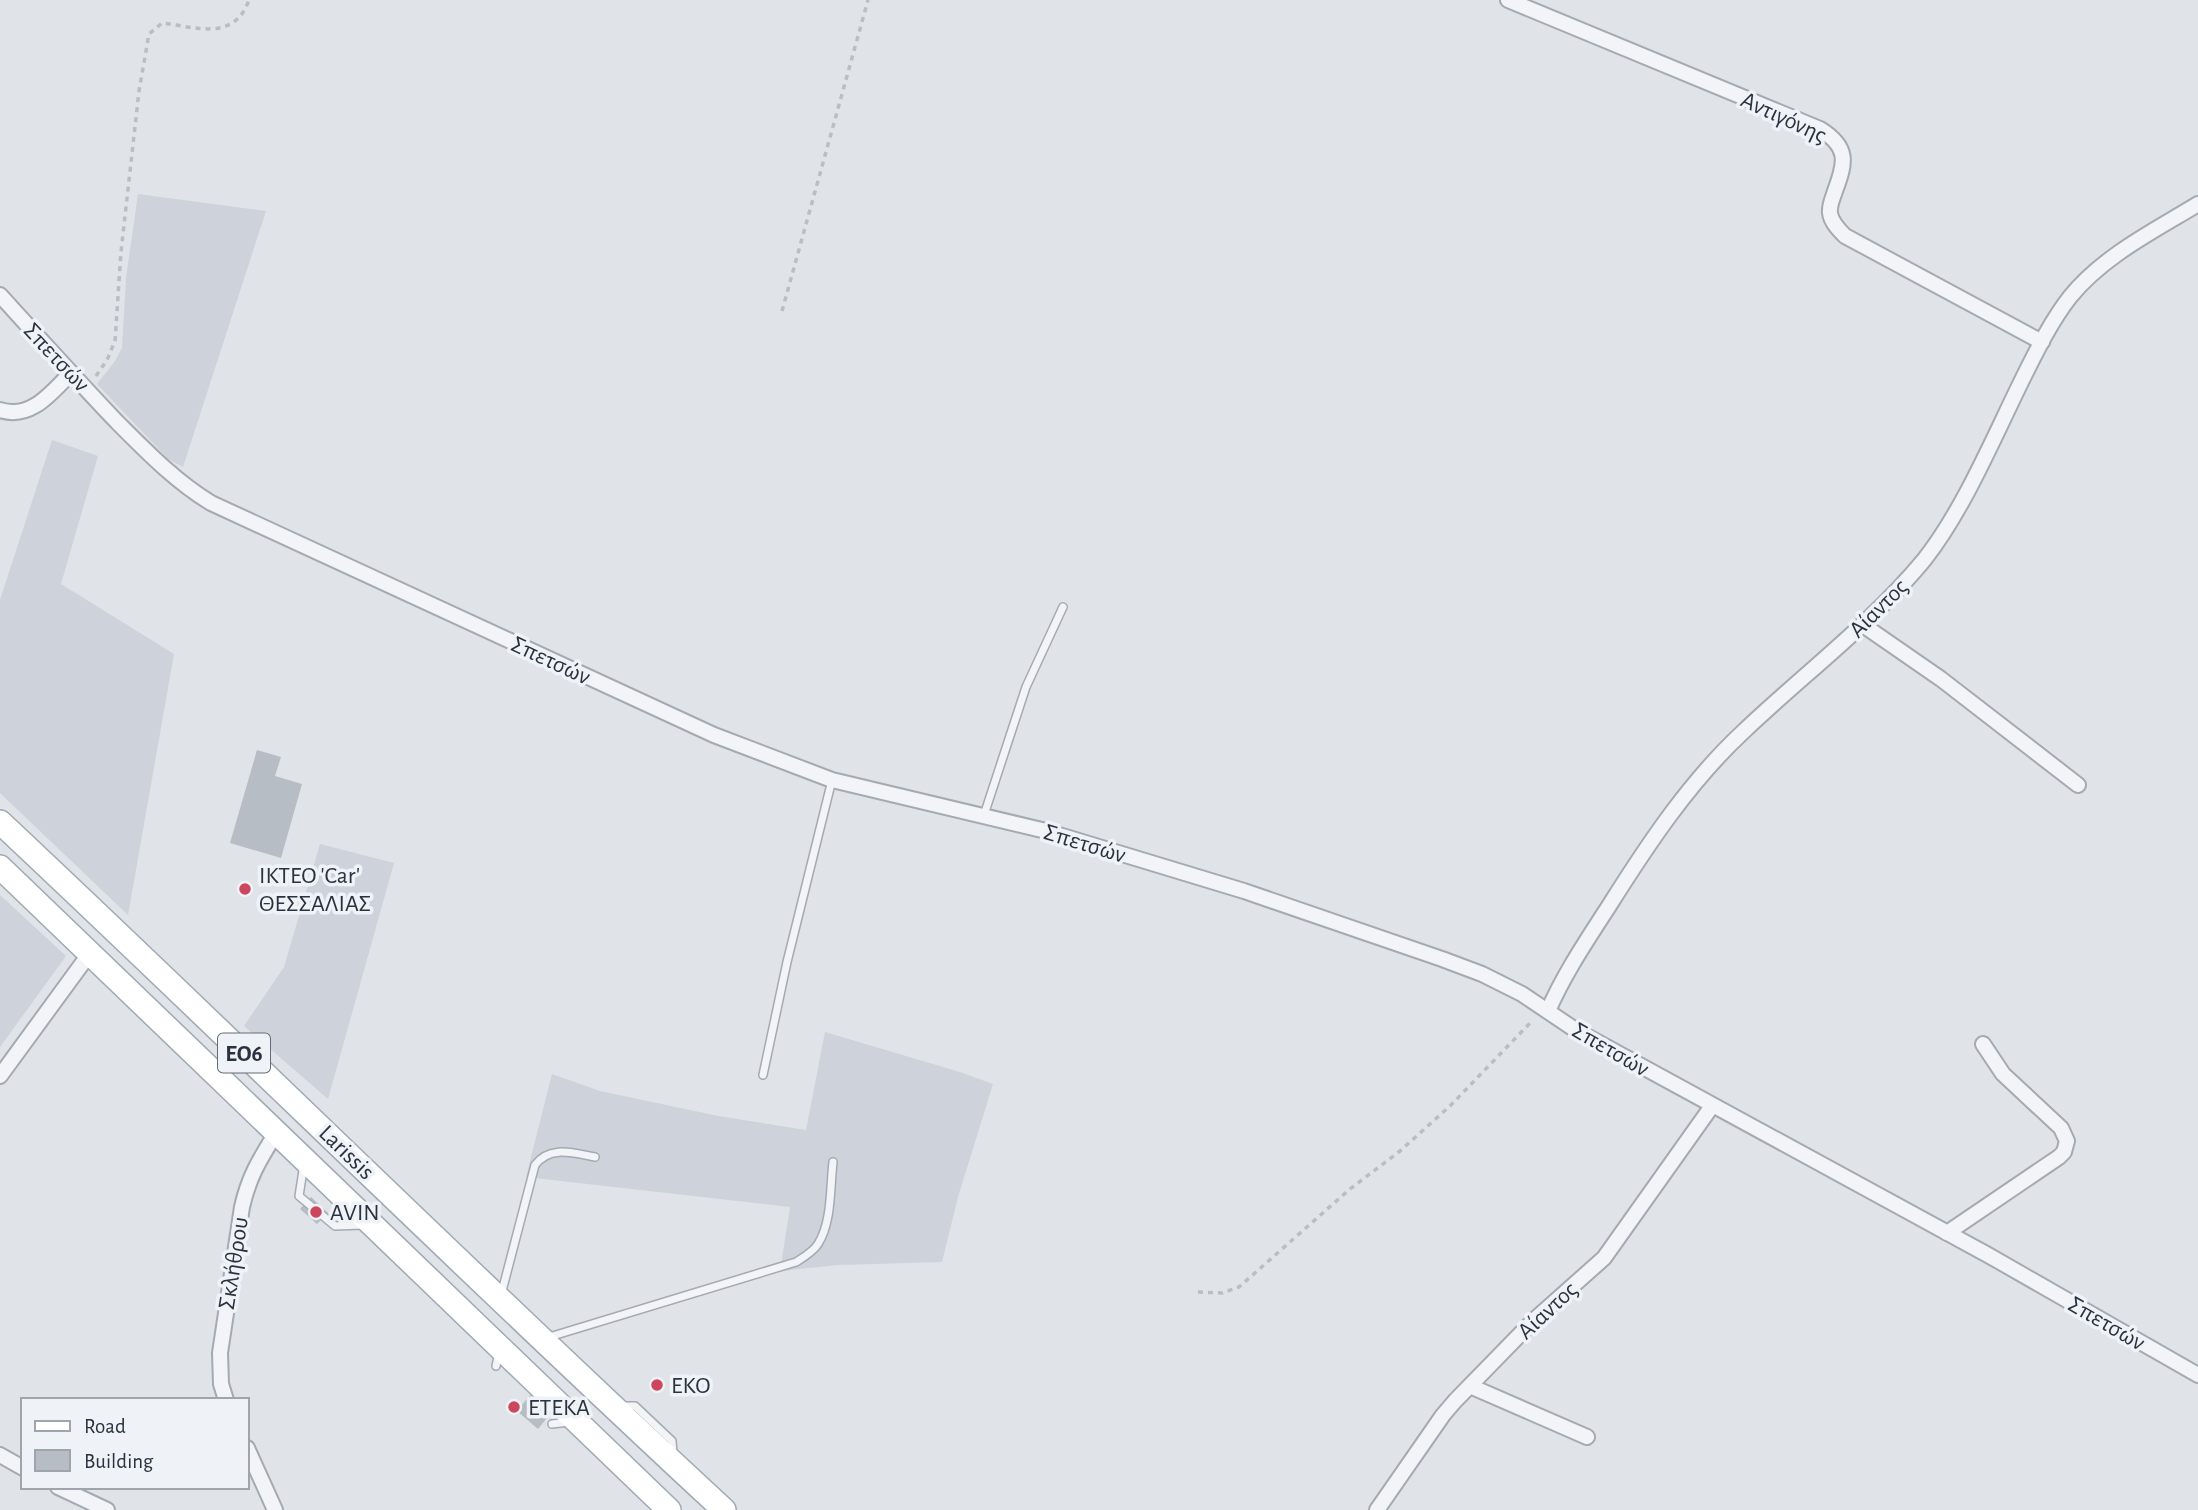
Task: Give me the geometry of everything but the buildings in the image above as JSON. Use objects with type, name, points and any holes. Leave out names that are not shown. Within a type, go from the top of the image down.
[{"type":"main road","name":"Larissis","points":[[0,822],[175,985],[500,1299],[724,1510]]},
{"type":"main road","name":"Larissis","points":[[0,867],[372,1225],[498,1357],[576,1421],[668,1510]]},
{"type":"street","name":"Αντιγόνης","points":[[1508,0],[1828,134],[1843,153],[1842,173],[1830,212],[1837,228],[1845,236],[2042,342]]},
{"type":"street","name":"Αίαντος","points":[[1546,1010],[1639,859],[1699,779],[1743,731],[1863,625],[1898,589],[1938,540],[1967,491],[2042,342],[2071,296],[2096,271],[2143,237],[2198,204]]},
{"type":"street","name":"Σπετσών","points":[[0,295],[158,463],[192,492],[211,503],[714,735],[832,780],[1046,831],[1244,891],[1442,959],[1504,984],[1577,1031],[1947,1233],[2198,1375]]},
{"type":"street","points":[[0,410],[21,413],[36,406],[71,373]]},
{"type":"street","points":[[1863,625],[1941,679],[2078,785]]},
{"type":"street","points":[[0,1076],[90,953]]},
{"type":"street","points":[[1947,1233],[2059,1157],[2066,1147],[2067,1141],[2061,1128],[2003,1074],[1983,1044]]},
{"type":"street","name":"Αίαντος","points":[[1377,1510],[1443,1415],[1532,1322],[1604,1258],[1712,1105]]},
{"type":"street","name":"Σκλήθρου","points":[[225,1398],[220,1384],[219,1353],[242,1207],[247,1184],[276,1133]]},
{"type":"street","points":[[1470,1386],[1587,1437]]},
{"type":"street","points":[[248,1450],[275,1510]]},
{"type":"street","points":[[0,1455],[21,1467]]},
{"type":"street","points":[[62,1489],[107,1510]]},
{"type":"lane","points":[[984,816],[1026,687],[1063,607]]},
{"type":"lane","points":[[762,1076],[832,780]]},
{"type":"lane","points":[[500,1299],[535,1166],[541,1157],[554,1152],[595,1157]]},
{"type":"lane","points":[[542,1339],[796,1262],[817,1246],[823,1235],[834,1163]]},
{"type":"lane","points":[[552,1424],[576,1421]]},
{"type":"path","points":[[84,387],[99,372],[115,341],[121,252],[139,91],[149,34],[162,23],[211,30],[222,28],[236,22],[246,10],[249,0]]},
{"type":"path","points":[[782,312],[868,0]]},
{"type":"path","points":[[1198,1292],[1222,1293],[1239,1287],[1350,1189],[1400,1151],[1450,1106],[1546,1010]]},
{"type":"shaded area","points":[[138,194],[266,211],[183,467],[168,459],[97,384],[122,348],[126,278]]},
{"type":"shaded area","points":[[52,440],[98,456],[61,584],[174,654],[128,915],[0,793],[0,600]]},
{"type":"shaded area","points":[[320,844],[394,863],[328,1099],[244,1026],[284,967]]},
{"type":"shaded area","points":[[0,895],[66,956],[0,1047]]},
{"type":"shaded area","points":[[825,1032],[993,1084],[958,1197],[942,1262],[838,1265],[780,1271],[790,1207],[526,1177],[552,1074],[600,1091],[718,1116],[806,1130]]},
{"type":"place","name":"ΙΚΤΕΟ 'Car' ΘΕΣΣΑΛΙΑΣ","points":[[245,889]]},
{"type":"place","name":"AVIN","points":[[316,1212]]},
{"type":"place","name":"EKO","points":[[657,1385]]},
{"type":"place","name":"ΕΤΕΚΑ","points":[[514,1407]]}]
